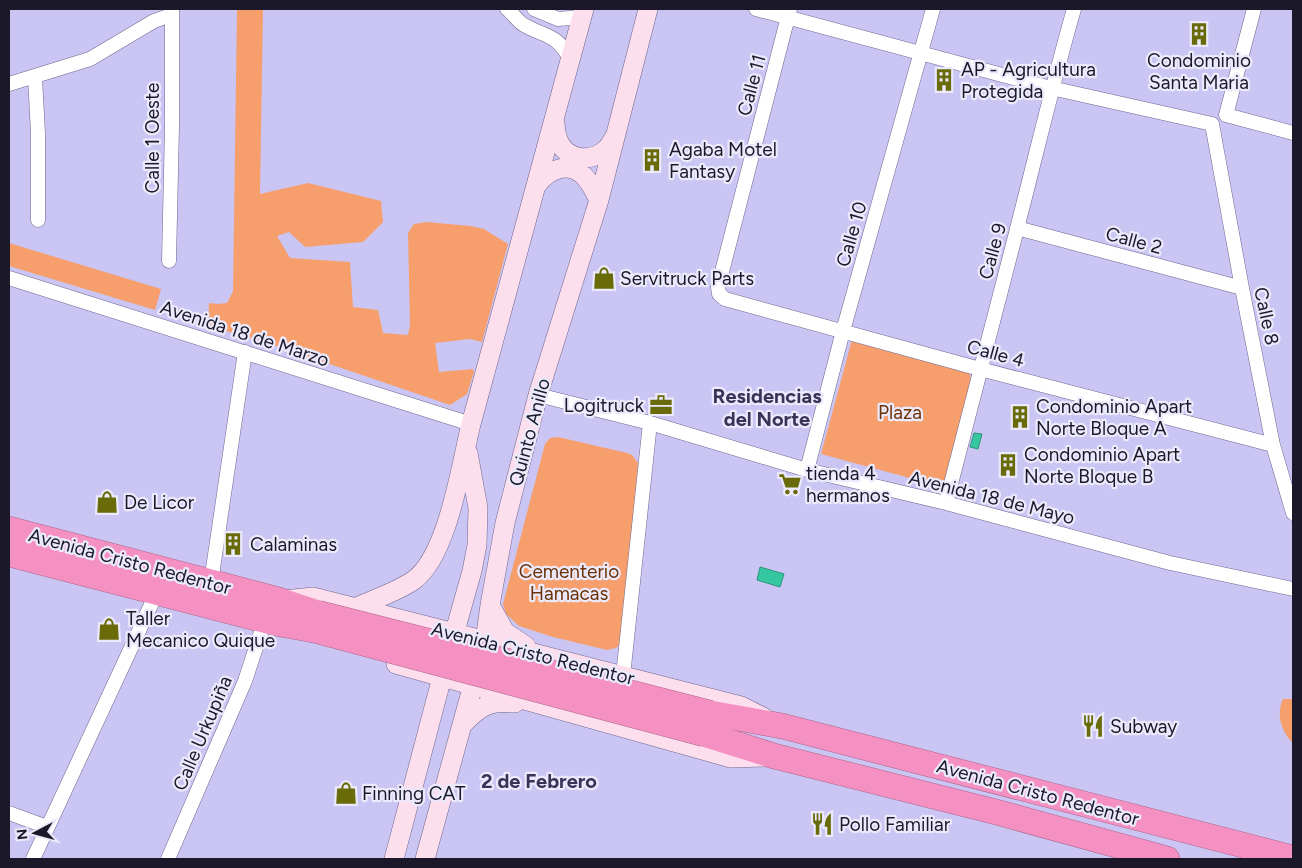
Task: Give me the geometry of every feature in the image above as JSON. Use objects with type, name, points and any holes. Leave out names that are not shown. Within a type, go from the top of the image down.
[{"type":"highway","name":"Avenida Cristo Redentor","points":[[9,529],[211,582],[273,614]]},
{"type":"highway","name":"Avenida Cristo Redentor","points":[[9,554],[157,592],[316,621],[707,723],[774,756],[1000,813],[1167,859]]},
{"type":"highway","name":"Avenida Cristo Redentor","points":[[707,723],[782,726],[1293,858]]},
{"type":"main road","name":"Quinto Anillo","points":[[425,859],[485,641],[505,523],[538,396],[599,200],[648,9]]},
{"type":"main road","points":[[355,608],[414,580],[424,571],[435,554],[445,529],[470,424],[583,13]]},
{"type":"main road","points":[[554,121],[559,143],[575,157],[595,157],[606,150],[615,137]]},
{"type":"main road","points":[[537,185],[544,175],[554,170],[565,168],[576,170],[585,177],[599,200]]},
{"type":"main road","points":[[394,859],[478,545],[478,508],[466,444]]},
{"type":"main road","name":"Avenida Cristo Redentor","points":[[774,756],[731,758],[304,639],[273,614],[313,597],[741,706],[782,726]]},
{"type":"main road","points":[[490,606],[505,632],[516,641],[547,657]]},
{"type":"main road","points":[[402,666],[422,666],[436,662],[440,654],[440,644],[430,633],[412,622]]},
{"type":"main road","points":[[536,704],[509,687],[504,679],[503,670],[507,664],[516,658],[547,657]]},
{"type":"main road","points":[[402,666],[420,680],[431,703],[432,716]]},
{"type":"main road","points":[[464,722],[480,707],[486,705],[511,702],[536,704]]},
{"type":"street","points":[[510,9],[522,23],[558,40],[570,59]]},
{"type":"street","points":[[534,9],[558,19],[583,13]]},
{"type":"street","points":[[756,9],[789,13],[920,54],[1051,88],[1212,124],[1226,115],[1254,9]]},
{"type":"street","name":"Calle 10","points":[[807,470],[932,9]]},
{"type":"street","name":"Calle 9","points":[[946,503],[1018,228],[1051,88],[1074,9]]},
{"type":"street","points":[[9,84],[90,59],[171,12]]},
{"type":"street","name":"Calle 1 Oeste","points":[[169,261],[172,127],[171,12]]},
{"type":"street","name":"Calle 11","points":[[718,287],[789,13]]},
{"type":"street","points":[[34,77],[38,134],[38,220]]},
{"type":"street","points":[[1226,115],[1293,133]]},
{"type":"street","name":"Calle 8","points":[[1212,124],[1273,445],[1293,513]]},
{"type":"street","name":"Calle 2","points":[[1018,228],[1242,288]]},
{"type":"street","name":"Avenida 18 de Marzo","points":[[9,278],[470,424]]},
{"type":"street","name":"Calle 4","points":[[718,287],[719,294],[725,300],[1273,445]]},
{"type":"street","points":[[211,582],[244,352]]},
{"type":"street","name":"Avenida 18 de Mayo","points":[[538,396],[650,423],[807,470],[946,503],[1170,562],[1293,589]]},
{"type":"street","points":[[623,676],[650,423]]},
{"type":"street","points":[[34,859],[157,592]]},
{"type":"street","name":"Calle Urkupiña","points":[[168,859],[246,681],[273,614]]},
{"type":"street","points":[[9,813],[47,828]]},
{"type":"green space","points":[[237,9],[263,9],[260,194],[308,183],[381,201],[383,222],[363,242],[305,247],[289,232],[277,236],[290,258],[350,262],[353,307],[378,310],[383,333],[408,335],[410,325],[408,233],[414,224],[426,222],[471,226],[484,229],[508,244],[482,342],[470,339],[435,343],[439,372],[473,369],[474,372],[467,394],[450,405],[259,340],[208,326],[209,303],[227,303],[233,291]]},
{"type":"green space","points":[[9,243],[161,289],[155,310],[9,266]]},
{"type":"green space","name":"Plaza","points":[[853,336],[968,368],[972,383],[943,487],[821,454]]},
{"type":"green space","name":"Cementerio Hamacas","points":[[558,437],[627,453],[632,455],[638,463],[622,642],[616,648],[607,650],[553,637],[519,626],[506,614],[503,604],[545,444],[550,438]]},
{"type":"green space","points":[[1283,699],[1293,699],[1293,743],[1285,734],[1281,722],[1280,711]]},
{"type":"shaded area","points":[[974,433],[982,434],[978,449],[970,447]]},
{"type":"shaded area","points":[[760,567],[784,574],[780,587],[757,580]]},
{"type":"place","name":"Condominio Santa Maria","points":[[1199,34]]},
{"type":"place","name":"AP - Agricultura Protegida","points":[[944,80]]},
{"type":"place","name":"Agaba Motel Fantasy","points":[[652,160]]},
{"type":"place","name":"Servitruck Parts","points":[[604,278]]},
{"type":"place","name":"Logitruck","points":[[661,405]]},
{"type":"place","name":"Condominio Apart Norte Bloque A","points":[[1020,417]]},
{"type":"place","name":"Condominio Apart Norte Bloque B","points":[[1008,465]]},
{"type":"place","name":"tienda 4 hermanos","points":[[790,484]]},
{"type":"place","name":"De Licor","points":[[107,502]]},
{"type":"place","name":"Calaminas","points":[[233,544]]},
{"type":"place","name":"Taller Mecanico Quique","points":[[109,629]]},
{"type":"place","name":"Subway","points":[[1093,726]]},
{"type":"place","name":"Finning CAT","points":[[346,793]]},
{"type":"place","name":"Pollo Familiar","points":[[822,824]]},
{"type":"district","name":"Residencias del Norte","points":[[767,408]]},
{"type":"district","name":"2 de Febrero","points":[[539,781]]}]
